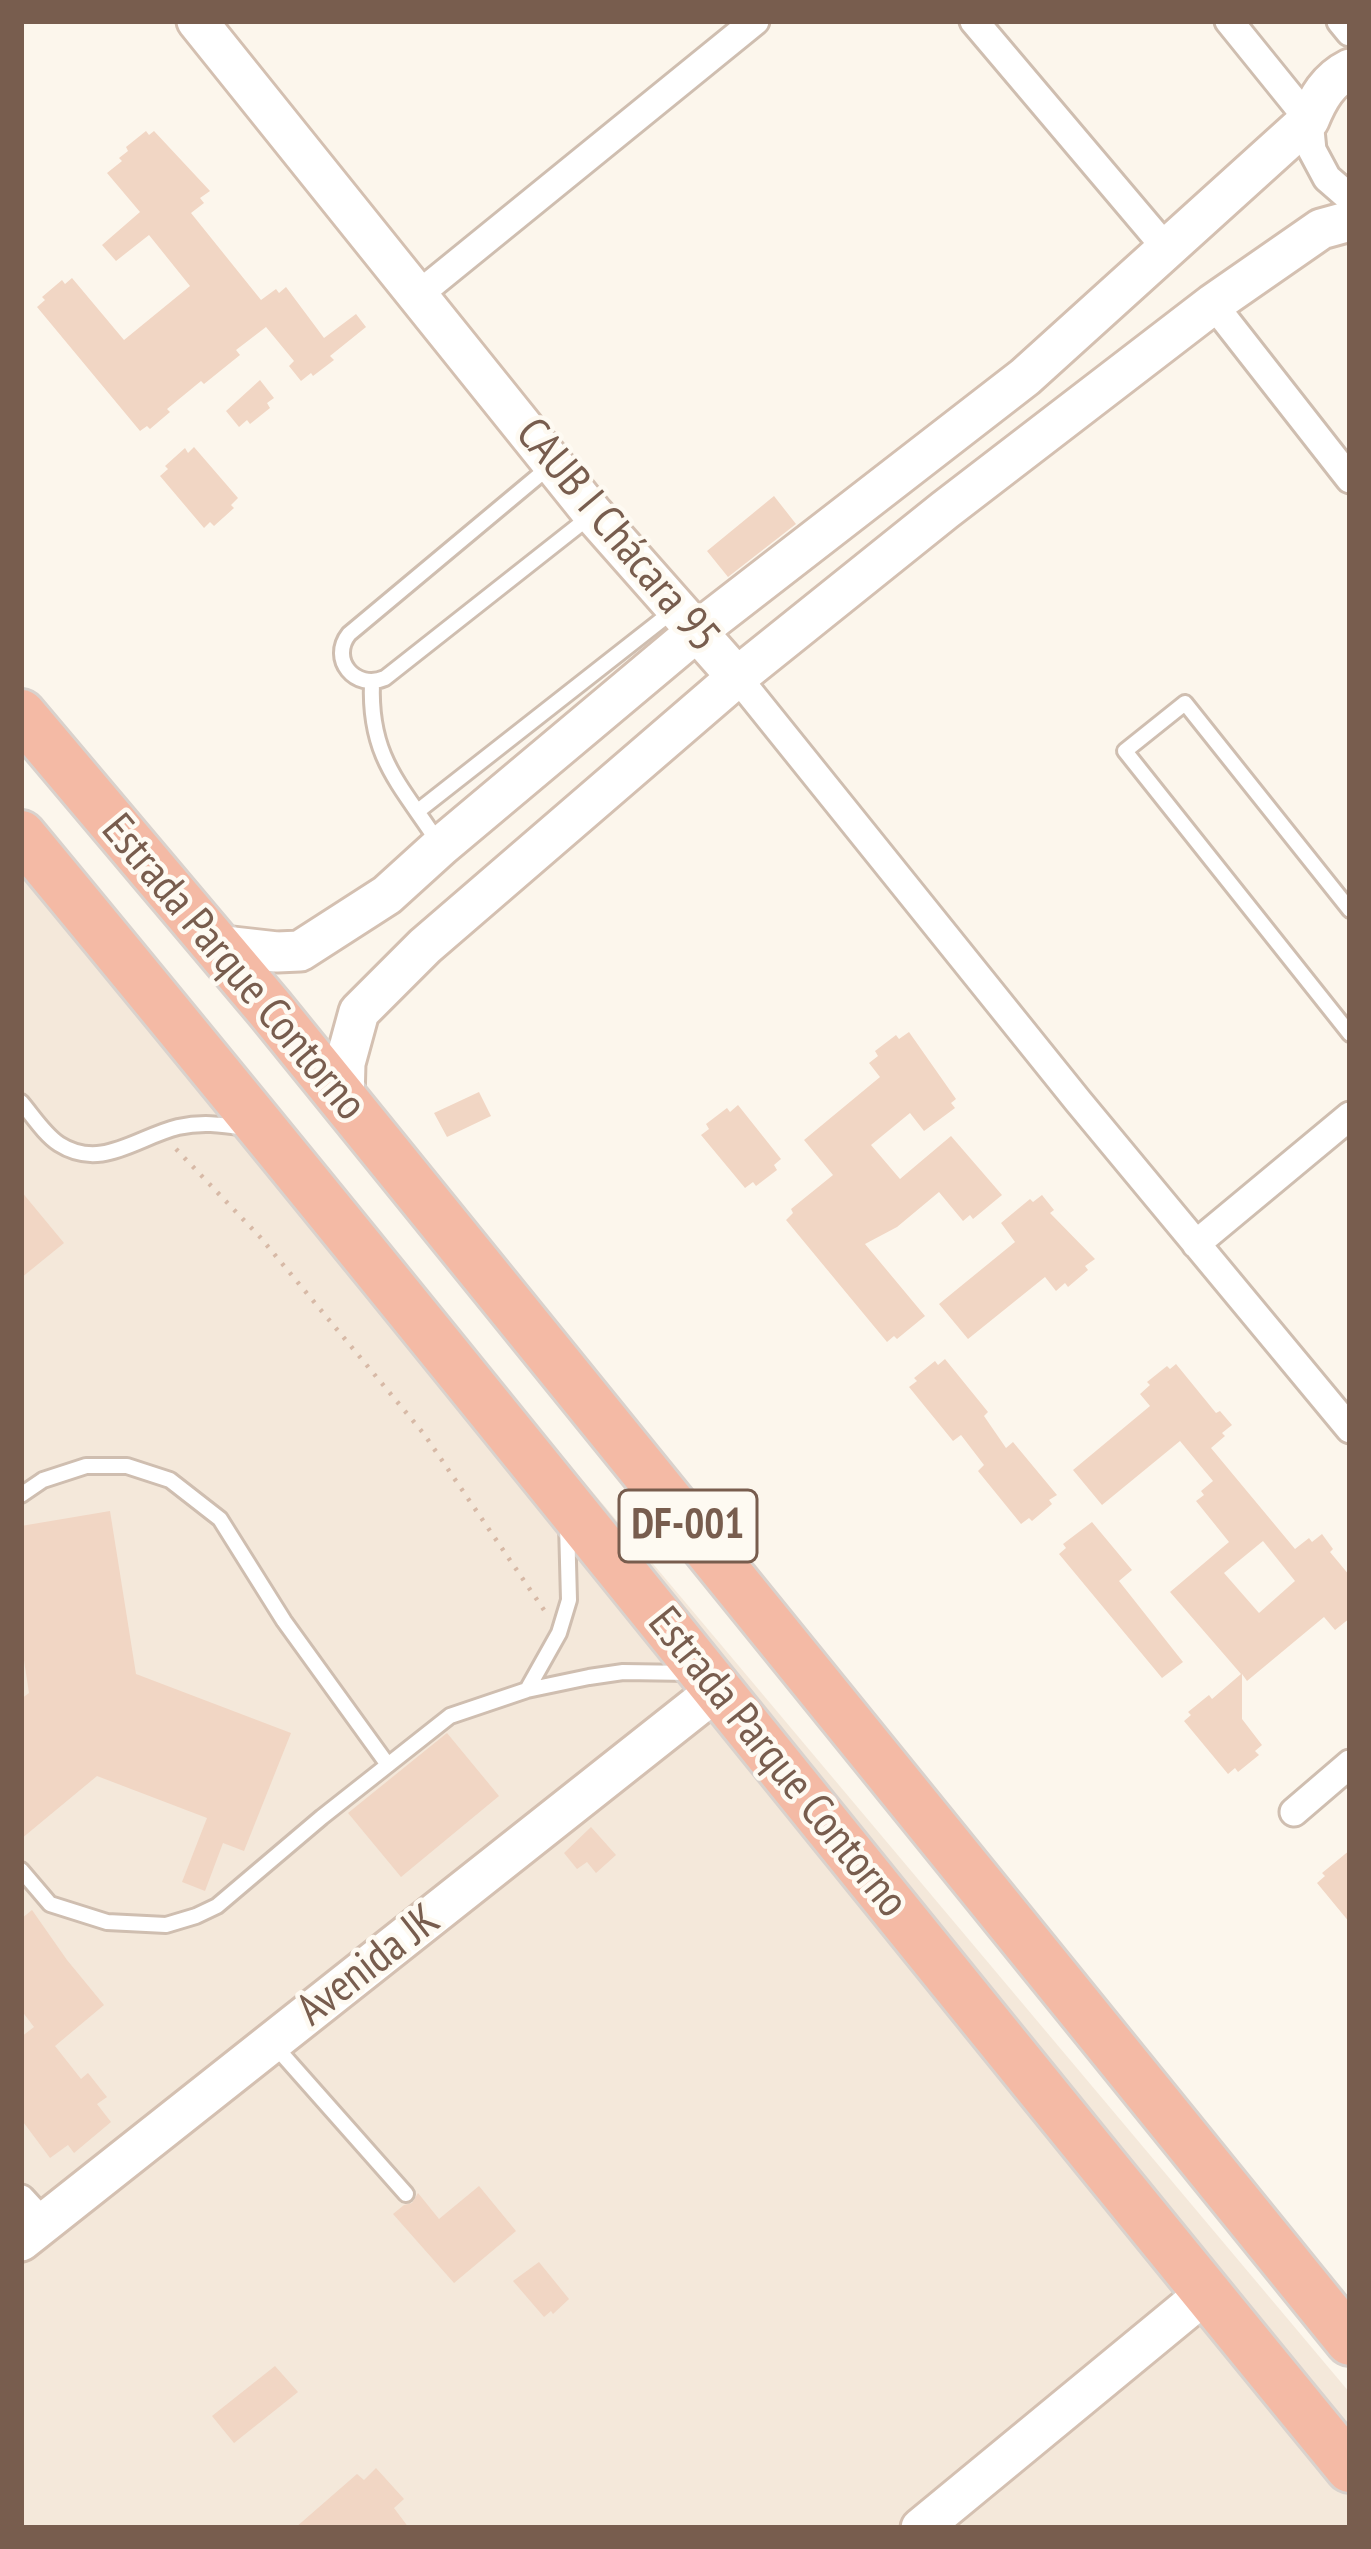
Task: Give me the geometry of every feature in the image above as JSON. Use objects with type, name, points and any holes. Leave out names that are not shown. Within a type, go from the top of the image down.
[{"type":"highway","name":"Estrada Parque Contorno","points":[[21,714],[344,1101],[1350,2341]]},
{"type":"highway","name":"Estrada Parque Contorno","points":[[21,836],[267,1132],[1350,2468]]},
{"type":"street","name":"CAUB I Chácara 95","points":[[197,21],[593,514],[737,677],[1213,304],[1321,229],[1350,221]]},
{"type":"street","points":[[418,295],[755,21]]},
{"type":"street","points":[[974,21],[1166,248]]},
{"type":"street","points":[[1229,21],[1309,120],[1312,150],[1327,178],[1350,198]]},
{"type":"street","points":[[1341,21],[1350,32]]},
{"type":"street","points":[[215,945],[300,951],[387,895],[686,620],[1025,377],[1309,120],[1320,93],[1350,69]]},
{"type":"street","points":[[1213,304],[1350,479]]},
{"type":"street","points":[[1025,377],[1048,396],[1058,421]]},
{"type":"street","points":[[344,1101],[345,1063],[359,1012],[425,946],[737,677],[1078,1102],[1350,1429]]},
{"type":"street","points":[[441,847],[483,896]]},
{"type":"street","points":[[387,895],[425,946]]},
{"type":"street","points":[[1196,1244],[1350,1116]]},
{"type":"street","name":"Avenida JK","points":[[28,2221],[272,2042],[710,1681]]},
{"type":"street","points":[[1294,1811],[1350,1764]]},
{"type":"street","points":[[921,2528],[1206,2293]]},
{"type":"lane","points":[[553,463],[349,634],[340,654],[351,674],[362,682],[385,678],[593,514]]},
{"type":"lane","points":[[418,811],[686,620]]},
{"type":"lane","points":[[372,683],[371,713],[383,760],[441,847]]},
{"type":"lane","points":[[1350,910],[1185,704],[1125,751],[1350,1034]]},
{"type":"lane","points":[[21,1102],[55,1142],[71,1151],[98,1156],[132,1147],[160,1132],[210,1122],[267,1132]]},
{"type":"lane","points":[[21,1495],[43,1480],[86,1466],[127,1466],[170,1480],[220,1519],[284,1622],[388,1765]]},
{"type":"lane","points":[[527,1690],[559,1633],[569,1600],[566,1504]]},
{"type":"lane","points":[[21,1870],[50,1904],[107,1922],[166,1925],[217,1906],[450,1716],[527,1690],[622,1672],[710,1681]]},
{"type":"lane","points":[[272,2042],[406,2194]]},
{"type":"path","points":[[160,1132],[260,1238],[424,1434],[559,1633]]},
{"type":"shaded area","points":[[21,812],[1350,2393],[1350,2528],[21,2528]]},
{"type":"building","points":[[146,131],[149,135],[154,131],[210,191],[191,213],[261,300],[286,287],[324,338],[356,314],[366,327],[330,356],[334,360],[301,381],[289,366],[294,361],[266,327],[236,350],[240,355],[204,384],[201,381],[150,429],[140,431],[37,307],[62,280],[65,284],[72,278],[124,340],[190,286],[149,235],[116,261],[102,245],[140,212],[107,173],[122,161],[119,158],[128,151],[126,147]]},
{"type":"building","points":[[260,380],[274,398],[267,403],[270,408],[239,427],[226,411]]},
{"type":"building","points":[[194,447],[238,498],[214,526],[210,522],[204,528],[160,476],[185,448],[188,453]]},
{"type":"building","points":[[774,496],[796,524],[728,577],[707,551]]},
{"type":"building","points":[[909,1032],[956,1099],[951,1103],[955,1108],[924,1131],[910,1113],[871,1145],[900,1179],[951,1136],[1002,1195],[973,1219],[970,1215],[963,1221],[939,1192],[897,1227],[865,1244],[925,1316],[887,1342],[786,1220],[791,1209],[833,1175],[804,1140],[880,1077],[869,1063],[878,1056],[875,1051],[896,1035],[899,1039]]},
{"type":"building","points":[[479,1092],[491,1116],[447,1137],[434,1113]]},
{"type":"building","points":[[738,1105],[781,1159],[774,1165],[777,1170],[756,1186],[753,1182],[745,1188],[701,1135],[709,1129],[706,1124]]},
{"type":"building","points":[[21,1191],[64,1243],[21,1278]]},
{"type":"building","points":[[1042,1195],[1054,1210],[1050,1213],[1095,1259],[1068,1287],[1065,1283],[1056,1291],[1045,1277],[968,1339],[939,1304],[1015,1242],[1001,1223]]},
{"type":"building","points":[[945,1359],[988,1412],[984,1416],[1006,1448],[1013,1442],[1057,1495],[1032,1521],[1029,1518],[1021,1524],[978,1471],[984,1465],[961,1435],[953,1441],[909,1387],[935,1361],[938,1365]]},
{"type":"building","points":[[1176,1364],[1216,1413],[1220,1411],[1232,1425],[1211,1448],[1295,1549],[1322,1534],[1350,1576],[1350,1618],[1335,1630],[1324,1617],[1247,1681],[1242,1674],[1242,1719],[1262,1745],[1255,1751],[1259,1755],[1228,1774],[1184,1721],[1191,1715],[1188,1712],[1241,1674],[1170,1592],[1229,1542],[1196,1501],[1213,1481],[1180,1441],[1102,1505],[1073,1470],[1150,1406],[1140,1394],[1150,1385],[1147,1382],[1167,1366]],"holes":[[[1263,1541],[1295,1581],[1259,1613],[1224,1573]]]},
{"type":"building","points":[[110,1511],[136,1674],[291,1733],[244,1851],[223,1843],[205,1891],[182,1882],[207,1818],[97,1776],[21,1839],[21,1699],[29,1693],[21,1641],[21,1526]]},
{"type":"building","points":[[1092,1522],[1132,1570],[1119,1581],[1183,1662],[1162,1678],[1059,1554],[1066,1548],[1063,1544]]},
{"type":"building","points":[[447,1733],[499,1796],[401,1877],[348,1813]]},
{"type":"building","points":[[591,1827],[616,1855],[596,1873],[587,1862],[577,1869],[564,1853]]},
{"type":"building","points":[[1350,1850],[1350,1923],[1317,1883]]},
{"type":"building","points":[[32,1910],[104,2005],[55,2046],[81,2079],[88,2073],[107,2097],[97,2104],[111,2122],[74,2153],[68,2145],[50,2158],[21,2119],[21,2037],[34,2027],[21,2010],[21,1919]]},
{"type":"building","points":[[479,2186],[516,2231],[454,2283],[393,2214],[412,2203],[418,2193],[439,2219]]},
{"type":"building","points":[[539,2262],[569,2299],[544,2317],[513,2281]]},
{"type":"building","points":[[275,2366],[298,2392],[234,2443],[212,2416]]},
{"type":"building","points":[[376,2468],[404,2499],[394,2508],[409,2528],[295,2528],[357,2474],[364,2480]]}]
